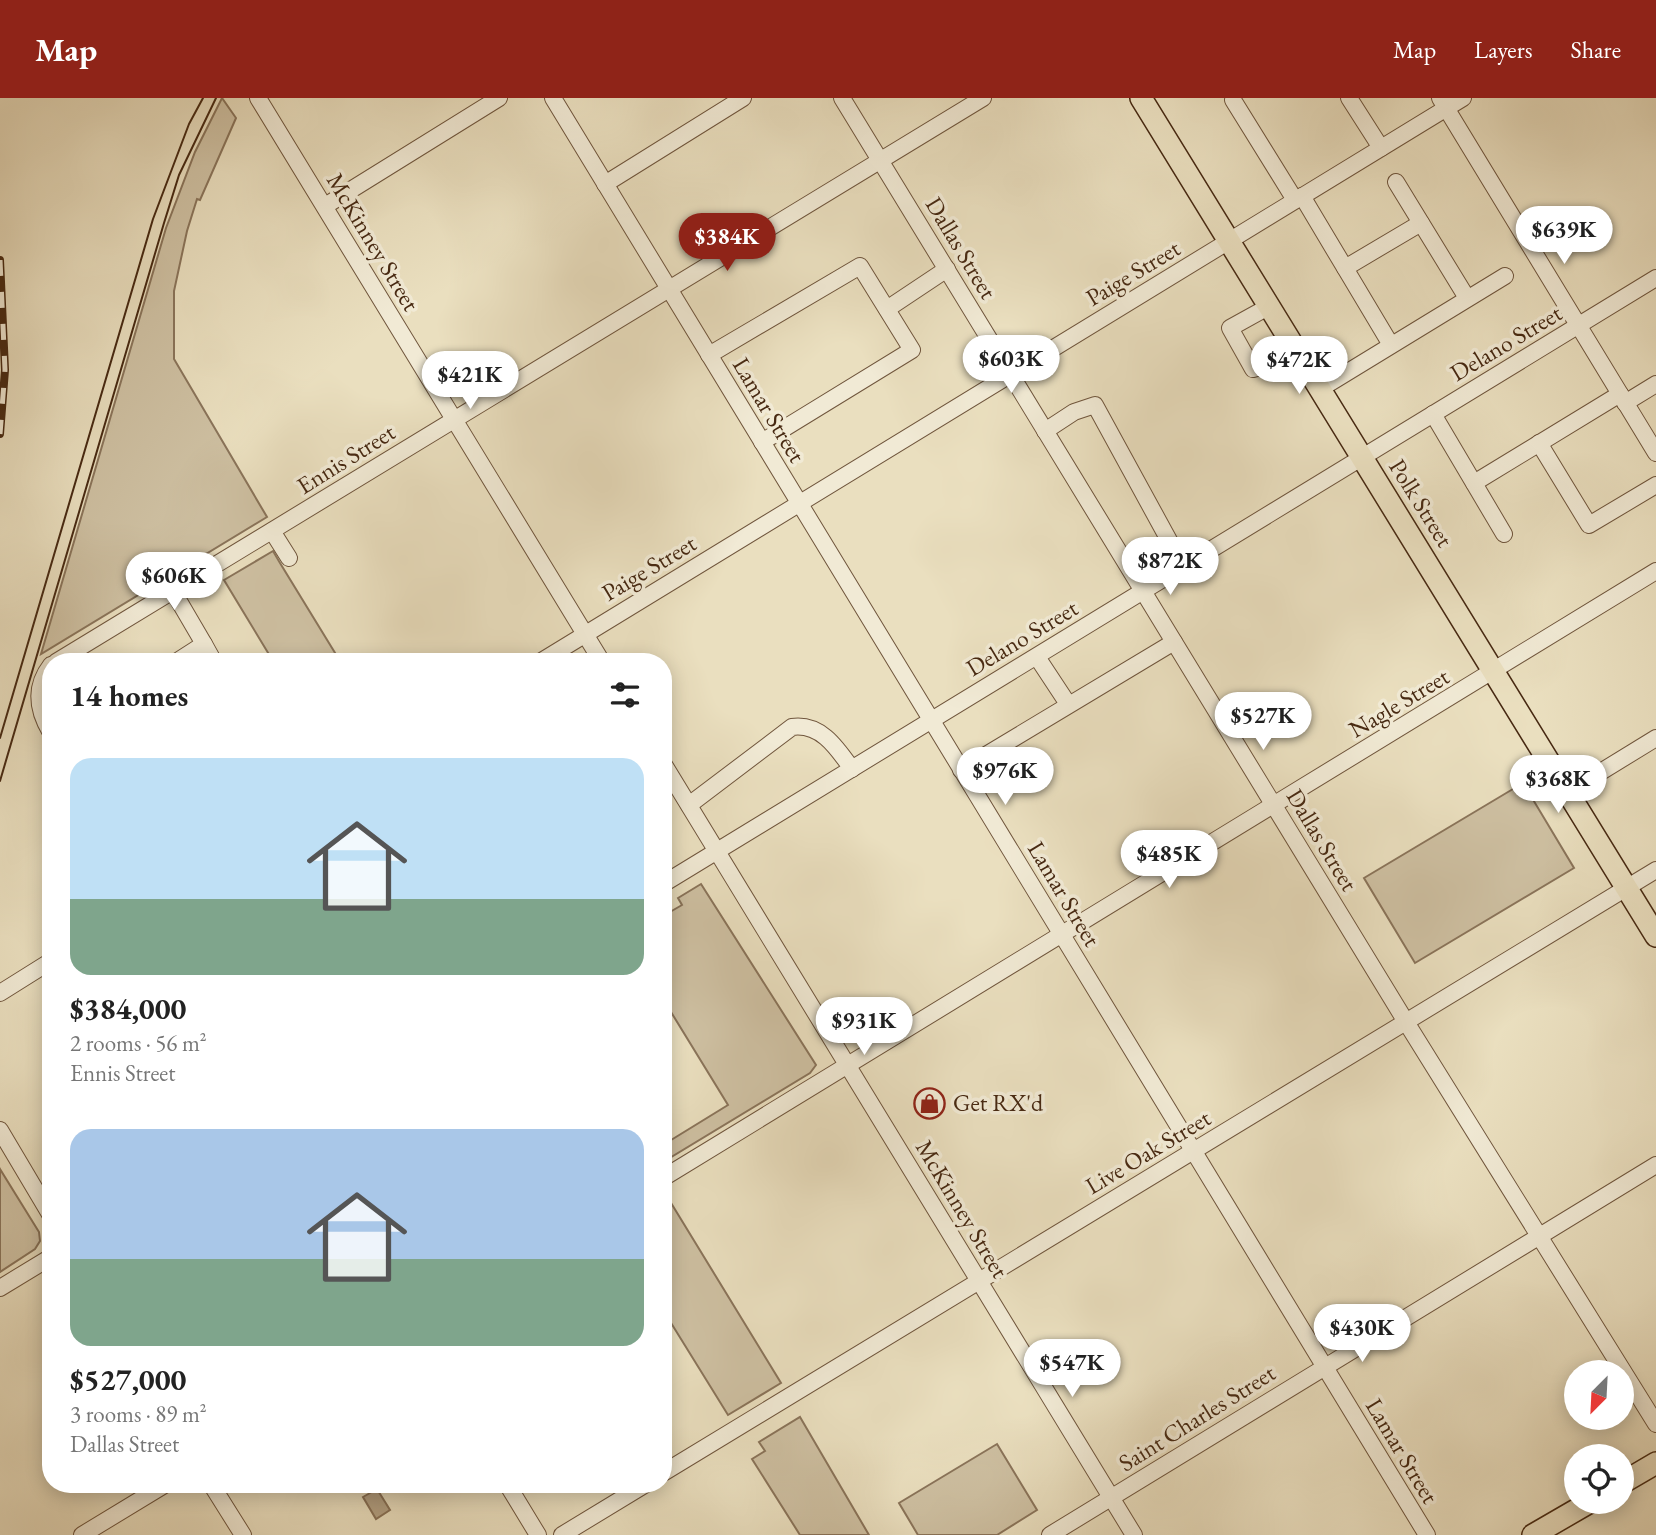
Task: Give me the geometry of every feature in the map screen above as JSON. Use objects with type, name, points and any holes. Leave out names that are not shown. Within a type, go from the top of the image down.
[{"type":"main road","name":"Polk Street","points":[[1141,98],[1227,242],[1495,671],[1656,936]]},
{"type":"main road","points":[[1634,1476],[1656,1463]]},
{"type":"main road","points":[[1533,1535],[1569,1514]]},
{"type":"street","name":"McKinney Street","points":[[258,98],[597,653]]},
{"type":"street","points":[[325,205],[499,98]]},
{"type":"street","name":"Lamar Street","points":[[553,98],[1427,1535]]},
{"type":"street","points":[[605,184],[743,98]]},
{"type":"street","name":"Dallas Street","points":[[842,98],[1406,1022],[1656,1424]]},
{"type":"street","name":"Ennis Street","points":[[71,653],[983,98]]},
{"type":"street","points":[[1349,98],[1381,148]]},
{"type":"street","name":"Paige Street","points":[[554,653],[1381,148],[1443,103],[1463,98]]},
{"type":"street","points":[[1233,100],[1345,268],[1391,345]]},
{"type":"street","points":[[1443,103],[1656,453]]},
{"type":"street","points":[[1396,182],[1467,299]]},
{"type":"street","points":[[1345,268],[1421,223]]},
{"type":"street","points":[[709,355],[860,266],[912,350],[762,442]]},
{"type":"street","points":[[887,309],[947,269]]},
{"type":"street","points":[[1320,389],[1505,276]]},
{"type":"street","name":"Delano Street","points":[[672,878],[1656,278]]},
{"type":"street","points":[[1268,307],[1230,328],[1253,369],[1267,365],[1295,350]]},
{"type":"street","points":[[1474,482],[1539,443],[1623,398],[1656,384]]},
{"type":"street","points":[[1045,431],[1074,412],[1095,405],[1184,566]]},
{"type":"street","points":[[1433,414],[1504,534]]},
{"type":"street","points":[[1539,443],[1589,525],[1656,485]]},
{"type":"street","points":[[272,530],[289,558]]},
{"type":"street","name":"Nagle Street","points":[[672,1172],[1656,571]]},
{"type":"street","points":[[173,591],[209,653]]},
{"type":"street","points":[[961,770],[1174,642]]},
{"type":"street","points":[[190,653],[204,644]]},
{"type":"street","points":[[1037,657],[1068,704]]},
{"type":"street","points":[[42,681],[39,686],[42,718]]},
{"type":"street","points":[[688,804],[792,727],[800,726],[824,735],[852,769]]},
{"type":"street","points":[[1568,792],[1656,738]]},
{"type":"street","name":"McKinney Street","points":[[672,778],[1134,1535]]},
{"type":"street","name":"Live Oak Street","points":[[672,1469],[1656,870]]},
{"type":"street","points":[[0,993],[42,967]]},
{"type":"street","points":[[0,1130],[42,1201]]},
{"type":"street","name":"Saint Charles Street","points":[[1049,1535],[1656,1164]]},
{"type":"street","points":[[0,1288],[42,1262]]},
{"type":"street","points":[[82,1535],[151,1493]]},
{"type":"street","points":[[217,1493],[243,1535]]},
{"type":"street","points":[[512,1493],[538,1535]]},
{"type":"street","points":[[562,1535],[631,1493]]},
{"type":"shaded area","points":[[222,98],[236,118],[200,200],[197,199],[187,231],[174,291],[174,359],[267,517],[41,654],[166,228],[195,152]]},
{"type":"shaded area","points":[[273,551],[335,653],[268,653],[224,580]]},
{"type":"shaded area","points":[[1523,783],[1574,868],[1415,963],[1364,878]]},
{"type":"shaded area","points":[[701,884],[816,1065],[810,1073],[672,1157],[672,1139],[728,1105],[672,1014],[672,911],[682,905],[678,898]]},
{"type":"shaded area","points":[[0,1169],[39,1232],[40,1241],[35,1249],[0,1272]]},
{"type":"shaded area","points":[[672,1205],[781,1383],[728,1415],[672,1325]]},
{"type":"shaded area","points":[[800,1417],[869,1535],[800,1535],[752,1459],[765,1451],[759,1442]]},
{"type":"shaded area","points":[[997,1444],[1037,1510],[997,1535],[918,1535],[899,1503]]},
{"type":"shaded area","points":[[370,1493],[379,1493],[390,1510],[376,1519],[363,1497]]},
{"type":"tram line","points":[[0,738],[153,219],[189,124],[203,98]]},
{"type":"tram line","points":[[0,781],[179,175],[216,98]]},
{"type":"railway","points":[[0,260],[5,370],[0,434]]},
{"type":"place","name":"Get RX'd","points":[[930,1103]]}]
